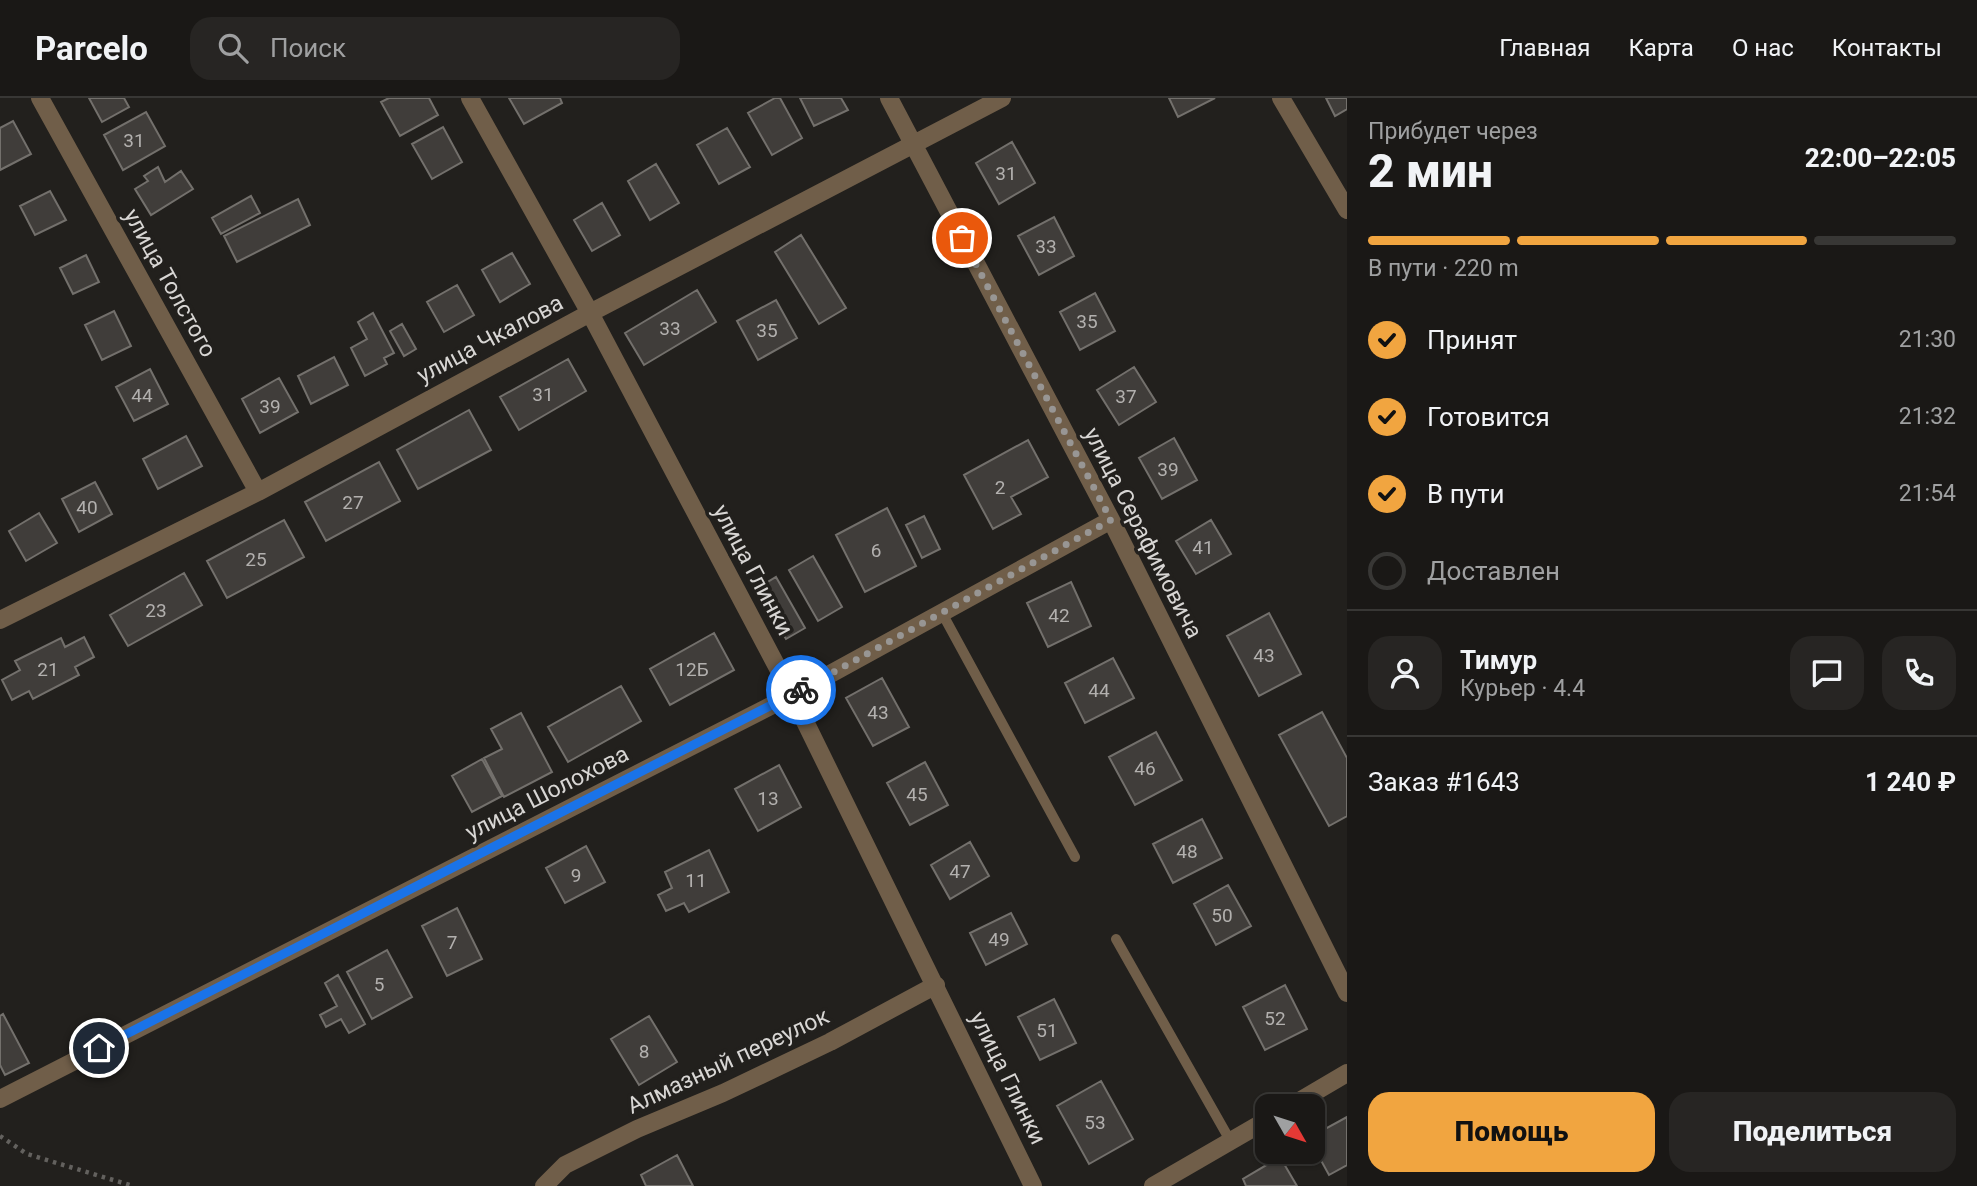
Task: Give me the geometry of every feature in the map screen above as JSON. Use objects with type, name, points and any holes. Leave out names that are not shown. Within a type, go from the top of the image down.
[{"type":"street","name":"улица Толстого","points":[[40,98],[258,492]]},
{"type":"street","name":"улица Глинки","points":[[470,98],[590,313],[792,695],[1033,1186]]},
{"type":"street","name":"улица Серафимовича","points":[[890,98],[1111,520],[1347,993]]},
{"type":"street","name":"улица Чкалова","points":[[0,621],[258,492],[590,313],[1002,98]]},
{"type":"street","points":[[1280,98],[1347,210]]},
{"type":"street","name":"улица Шолохова","points":[[0,1099],[792,695],[1111,520]]},
{"type":"street","name":"Алмазный переулок","points":[[544,1186],[565,1165],[637,1129],[723,1093],[830,1042],[936,985]]},
{"type":"street","points":[[1311,1094],[1347,1073]]},
{"type":"street","points":[[1153,1186],[1255,1127]]},
{"type":"lane","points":[[942,613],[1075,857]]},
{"type":"lane","points":[[1116,939],[1231,1142]]},
{"type":"path","points":[[0,1136],[27,1154],[132,1186]]},
{"type":"building","points":[[89,98],[124,98],[129,107],[102,122]]},
{"type":"building","points":[[389,98],[429,98],[438,115],[400,136],[381,102]]},
{"type":"building","points":[[509,98],[560,98],[562,103],[524,124]]},
{"type":"building","points":[[775,98],[780,98],[802,138],[772,155],[748,113]]},
{"type":"building","points":[[800,98],[841,98],[848,110],[814,126]]},
{"type":"building","points":[[1169,98],[1215,98],[1178,117]]},
{"type":"building","points":[[1326,98],[1347,98],[1347,109],[1335,116]]},
{"type":"building","points":[[146,112],[165,146],[123,170],[104,135]]},
{"type":"building","points":[[13,121],[31,154],[0,170],[0,128]]},
{"type":"building","points":[[443,127],[462,162],[432,179],[412,144]]},
{"type":"building","points":[[727,128],[750,167],[719,184],[697,145]]},
{"type":"building","points":[[1012,142],[1035,183],[999,204],[976,163]]},
{"type":"building","points":[[656,164],[679,203],[650,220],[628,181]]},
{"type":"building","points":[[158,167],[165,182],[181,171],[193,189],[151,215],[135,189],[148,181],[144,176]]},
{"type":"building","points":[[50,191],[66,220],[35,235],[20,206]]},
{"type":"building","points":[[251,196],[260,213],[221,234],[212,218]]},
{"type":"building","points":[[298,199],[310,225],[237,262],[224,236]]},
{"type":"building","points":[[602,203],[620,235],[592,251],[574,220]]},
{"type":"building","points":[[1054,217],[1074,256],[1039,275],[1018,236]]},
{"type":"building","points":[[801,235],[846,308],[819,324],[775,252]]},
{"type":"building","points":[[512,253],[530,284],[500,302],[482,270]]},
{"type":"building","points":[[86,255],[99,282],[73,294],[60,268]]},
{"type":"building","points":[[457,285],[474,315],[444,332],[427,302]]},
{"type":"building","points":[[697,290],[716,322],[644,365],[625,333]]},
{"type":"building","points":[[1095,293],[1115,331],[1080,350],[1060,312]]},
{"type":"building","points":[[776,300],[797,338],[758,360],[737,321]]},
{"type":"building","points":[[114,311],[131,346],[102,360],[85,325]]},
{"type":"building","points":[[373,313],[394,353],[384,358],[387,364],[365,376],[351,348],[367,339],[358,322]]},
{"type":"building","points":[[402,324],[416,349],[404,356],[390,331]]},
{"type":"building","points":[[334,357],[348,385],[311,404],[298,376]]},
{"type":"building","points":[[568,359],[586,391],[519,430],[500,397]]},
{"type":"building","points":[[1134,367],[1156,402],[1119,425],[1097,390]]},
{"type":"building","points":[[150,369],[168,404],[134,421],[116,387]]},
{"type":"building","points":[[279,378],[298,412],[260,433],[242,399]]},
{"type":"building","points":[[469,410],[491,450],[418,489],[397,450]]},
{"type":"building","points":[[186,436],[202,466],[158,489],[143,459]]},
{"type":"building","points":[[1174,438],[1197,480],[1162,499],[1139,458]]},
{"type":"building","points":[[1028,440],[1048,477],[1011,497],[1021,514],[993,529],[964,475]]},
{"type":"building","points":[[379,462],[400,501],[326,541],[305,502]]},
{"type":"building","points":[[95,482],[112,514],[79,532],[62,499]]},
{"type":"building","points":[[887,508],[916,566],[865,592],[836,535]]},
{"type":"building","points":[[39,513],[57,543],[26,561],[9,531]]},
{"type":"building","points":[[924,516],[940,549],[922,558],[906,525]]},
{"type":"building","points":[[284,520],[304,557],[227,598],[207,561]]},
{"type":"building","points":[[1211,520],[1231,554],[1196,574],[1176,541]]},
{"type":"building","points":[[813,556],[842,607],[818,621],[789,570]]},
{"type":"building","points":[[184,573],[202,605],[128,646],[110,615]]},
{"type":"building","points":[[776,577],[805,628],[786,639],[756,589]]},
{"type":"building","points":[[1071,582],[1091,626],[1048,647],[1027,603]]},
{"type":"building","points":[[1269,613],[1301,674],[1259,696],[1227,636]]},
{"type":"building","points":[[714,633],[734,670],[670,705],[650,669]]},
{"type":"building","points":[[84,637],[94,657],[75,667],[79,675],[33,699],[29,691],[12,700],[2,680],[20,670],[15,661],[61,638],[65,647]]},
{"type":"building","points":[[1113,658],[1134,698],[1085,723],[1065,683]]},
{"type":"building","points":[[882,678],[909,727],[873,746],[846,698]]},
{"type":"building","points":[[621,686],[641,721],[568,762],[548,727]]},
{"type":"building","points":[[1322,712],[1347,758],[1347,816],[1329,826],[1279,735]]},
{"type":"building","points":[[521,713],[552,772],[504,797],[484,758],[502,749],[491,729]]},
{"type":"building","points":[[1156,732],[1182,780],[1135,805],[1109,757]]},
{"type":"building","points":[[482,759],[502,796],[472,812],[452,776]]},
{"type":"building","points":[[925,762],[948,805],[910,825],[887,783]]},
{"type":"building","points":[[779,765],[801,807],[758,831],[735,789]]},
{"type":"building","points":[[1202,819],[1222,858],[1173,883],[1153,844]]},
{"type":"building","points":[[970,842],[989,876],[950,899],[931,865]]},
{"type":"building","points":[[586,846],[605,882],[565,903],[546,868]]},
{"type":"building","points":[[709,850],[729,892],[689,912],[684,903],[666,911],[658,895],[672,888],[665,872]]},
{"type":"building","points":[[1228,885],[1251,926],[1216,945],[1194,904]]},
{"type":"building","points":[[457,908],[482,959],[447,976],[422,926]]},
{"type":"building","points":[[1011,913],[1027,944],[986,965],[970,933]]},
{"type":"building","points":[[387,950],[412,997],[372,1019],[347,972]]},
{"type":"building","points":[[338,975],[365,1024],[349,1033],[341,1019],[326,1027],[320,1015],[337,1006],[325,983]]},
{"type":"building","points":[[1285,985],[1307,1029],[1265,1050],[1243,1007]]},
{"type":"building","points":[[1054,999],[1076,1043],[1040,1060],[1018,1017]]},
{"type":"building","points":[[3,1014],[29,1063],[5,1075],[0,1065],[0,1016]]},
{"type":"building","points":[[649,1016],[677,1062],[639,1085],[611,1039]]},
{"type":"building","points":[[1101,1081],[1133,1139],[1089,1164],[1057,1106]]},
{"type":"building","points":[[1347,1117],[1347,1165],[1329,1175],[1323,1164],[1325,1129]]},
{"type":"building","points":[[677,1155],[693,1186],[646,1186],[641,1175]]},
{"type":"building","points":[[1268,1164],[1284,1164],[1297,1186],[1246,1186],[1243,1179]]},
{"type":"way so far","points":[[801,690],[1111,520],[962,238]]},
{"type":"route","points":[[99,1048],[801,690]]}]
